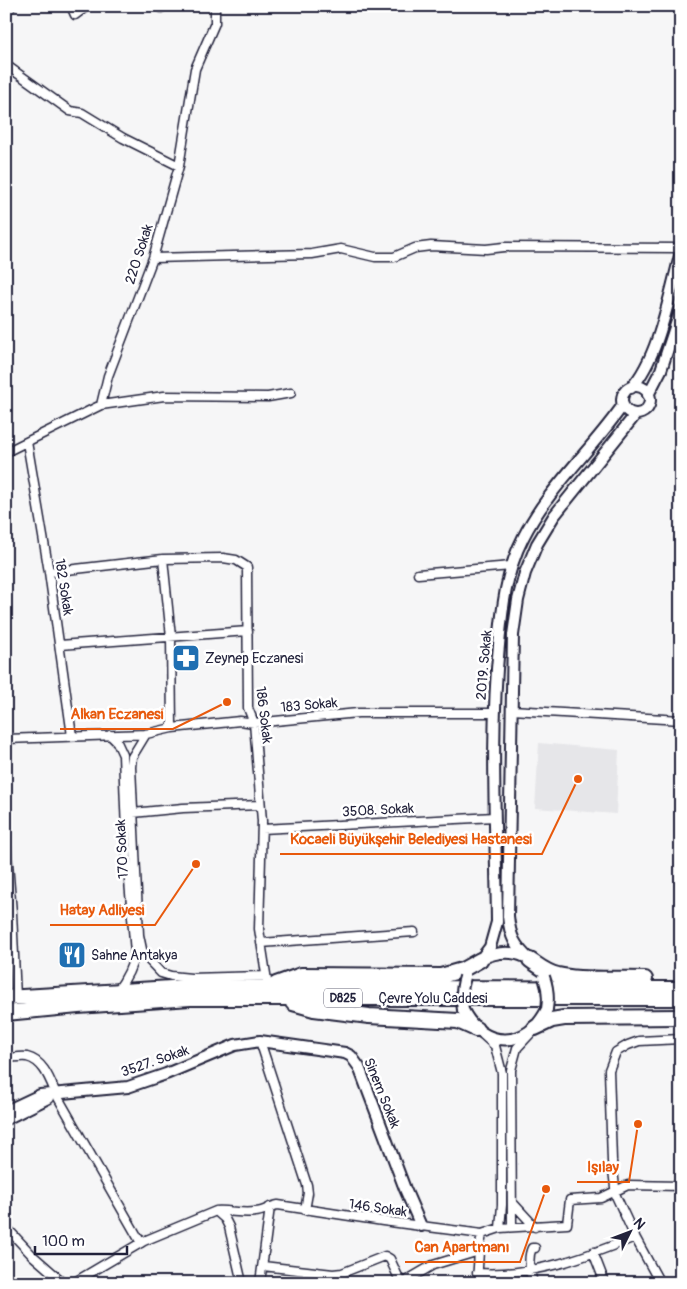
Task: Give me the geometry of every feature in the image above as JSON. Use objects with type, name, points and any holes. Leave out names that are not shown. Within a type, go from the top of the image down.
[{"type":"highway","points":[[267,982],[301,975],[441,976],[462,970],[480,960]]},
{"type":"highway","points":[[530,960],[547,971],[570,977],[681,981]]},
{"type":"highway","name":"Çevre Yolu Caddesi","points":[[11,998],[267,982],[621,988],[681,987]]},
{"type":"highway","name":"Çevre Yolu Caddesi","points":[[6,1013],[190,998],[681,998]]},
{"type":"highway","points":[[278,998],[314,1009],[369,1016],[458,1020],[476,1029]]},
{"type":"highway","points":[[558,998],[681,1004]]},
{"type":"highway","points":[[535,1028],[552,1020],[564,1018],[681,1018]]},
{"type":"street","points":[[6,11],[12,6]]},
{"type":"street","points":[[71,6],[75,15],[87,6]]},
{"type":"street","points":[[156,6],[161,8],[165,6]]},
{"type":"street","name":"220 Sokak","points":[[100,405],[108,376],[153,258],[179,166],[195,69],[215,23],[215,6]]},
{"type":"street","points":[[6,65],[70,111],[82,113],[123,138],[179,166]]},
{"type":"street","points":[[153,258],[312,254],[341,249],[375,257],[394,257],[415,248],[431,246],[486,249],[504,247],[681,248]]},
{"type":"street","name":"2019. Sokak","points":[[480,960],[490,947],[497,922],[494,713],[504,598],[511,566],[523,537],[546,499],[611,422],[623,405],[623,396],[643,372],[657,338],[681,252]]},
{"type":"street","name":"2019. Sokak","points":[[530,960],[516,947],[508,916],[513,635],[524,573],[537,544],[554,516],[636,414],[648,408],[648,395],[661,370],[681,309]]},
{"type":"street","points":[[631,388],[639,387],[648,395]]},
{"type":"street","points":[[6,452],[100,405],[164,396],[268,396],[291,393]]},
{"type":"street","points":[[623,405],[628,412],[636,414]]},
{"type":"street","name":"182 Sokak","points":[[27,442],[49,572],[72,736]]},
{"type":"street","name":"186 Sokak","points":[[49,572],[163,560],[222,558],[236,560],[247,567],[248,708],[254,723],[262,829],[260,929],[267,982]]},
{"type":"street","points":[[163,560],[171,637],[172,728]]},
{"type":"street","points":[[418,574],[511,566]]},
{"type":"street","points":[[60,645],[248,631]]},
{"type":"street","points":[[512,710],[681,720]]},
{"type":"street","name":"183 Sokak","points":[[6,739],[146,734],[172,728],[240,721],[254,723],[358,713],[494,713]]},
{"type":"street","name":"170 Sokak","points":[[146,734],[132,757],[131,767],[142,954],[161,973],[171,976],[267,982]]},
{"type":"street","name":"170 Sokak","points":[[110,735],[117,742],[122,755],[127,857],[135,953],[128,976],[117,991]]},
{"type":"street","points":[[133,813],[183,808],[260,805]]},
{"type":"street","name":"3508. Sokak","points":[[262,829],[495,817]]},
{"type":"street","points":[[6,839],[12,913],[11,998]]},
{"type":"street","points":[[261,943],[414,932]]},
{"type":"street","points":[[500,1228],[502,1205],[502,1073],[494,1046],[468,1021],[461,999],[465,977],[471,967],[492,954],[505,952],[518,954],[530,960],[538,967],[548,987],[549,998],[547,1009],[542,1019],[517,1048],[511,1070],[512,1227]]},
{"type":"street","points":[[476,1029],[487,1036],[500,1040],[525,1035],[535,1028]]},
{"type":"street","points":[[660,1283],[635,1237],[615,1191],[612,1161],[609,1070],[613,1057],[621,1048],[639,1041],[681,1039]]},
{"type":"street","points":[[260,1041],[307,1185],[308,1193],[304,1210]]},
{"type":"street","name":"3527. Sokak","points":[[6,1111],[40,1095],[128,1087],[166,1074],[235,1045],[260,1041]]},
{"type":"street","name":"Sinem Sokak","points":[[260,1041],[345,1053],[351,1056],[359,1067],[421,1226]]},
{"type":"street","points":[[6,1058],[26,1057],[44,1069],[56,1094],[141,1243]]},
{"type":"street","name":"3527. Sokak","points":[[6,1119],[56,1094]]},
{"type":"street","points":[[477,1283],[482,1234],[500,1228],[567,1224],[570,1200],[601,1198],[628,1184],[681,1186]]},
{"type":"street","points":[[512,1202],[535,1226]]},
{"type":"street","name":"146 Sokak","points":[[216,1211],[252,1213],[262,1212],[278,1205],[482,1234]]},
{"type":"street","points":[[260,1283],[270,1207]]},
{"type":"street","points":[[73,1283],[141,1243],[216,1211],[225,1219],[229,1226],[242,1283]]},
{"type":"street","points":[[6,1227],[64,1283]]},
{"type":"street","points":[[478,1273],[494,1274],[549,1268],[635,1237]]},
{"type":"street","points":[[533,1283],[530,1270],[530,1250],[535,1248]]},
{"type":"street","points":[[263,1266],[333,1274],[342,1273],[385,1256],[390,1259],[401,1283],[433,1266],[479,1251]]},
{"type":"street","points":[[593,1252],[605,1283]]},
{"type":"shaded area","points":[[539,743],[619,750],[616,814],[535,808]]},
{"type":"place","name":"Zeynep Eczanesi","points":[[186,658]]},
{"type":"place","name":"Alkan Eczanesi","points":[[227,702]]},
{"type":"place","name":"Kocaeli Büyükşehir Belediyesi Hastanesi","points":[[578,779]]},
{"type":"place","name":"Hatay Adliyesi","points":[[196,864]]},
{"type":"place","name":"Sahne Antakya","points":[[72,955]]},
{"type":"place","name":"Işılay","points":[[638,1124]]},
{"type":"place","name":"Can Apartmanı","points":[[546,1189]]}]
